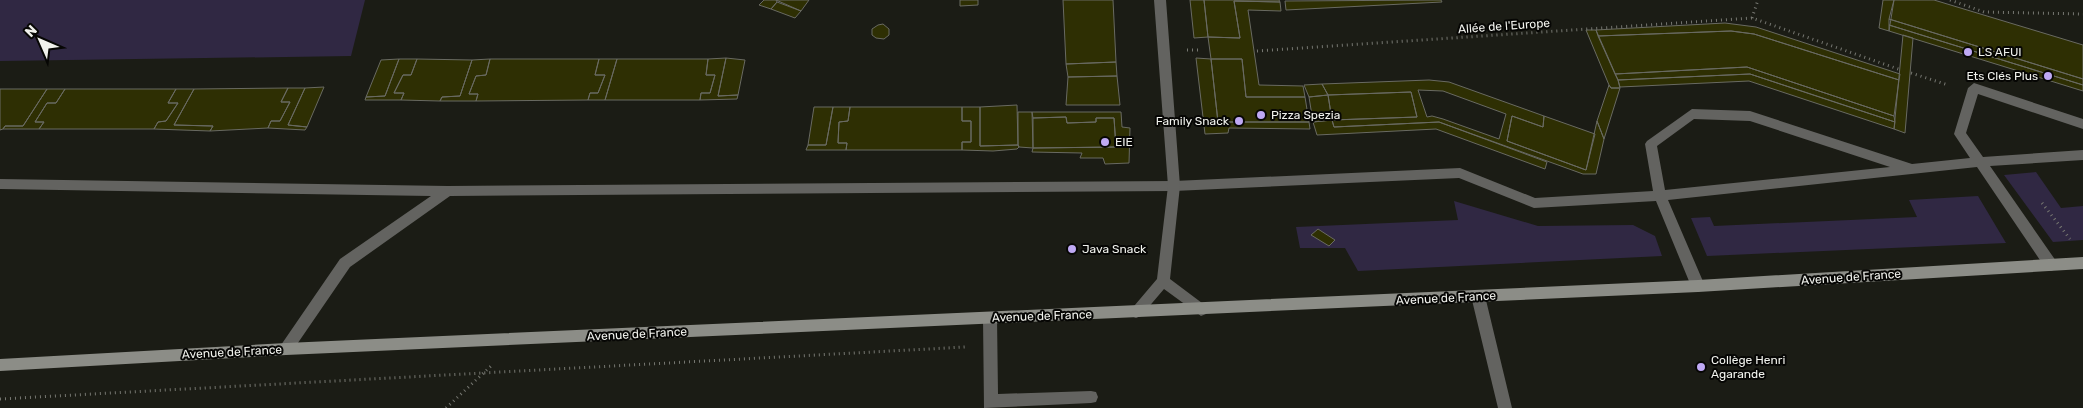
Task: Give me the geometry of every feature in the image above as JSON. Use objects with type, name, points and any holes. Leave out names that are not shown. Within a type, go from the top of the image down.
[{"type":"main road","name":"Avenue de France","points":[[0,365],[286,349],[1202,310],[1698,286],[2083,263]]},
{"type":"street","points":[[1136,312],[1163,281],[1174,186],[1160,0]]},
{"type":"street","points":[[2051,264],[1960,134],[1974,88],[2083,124]]},
{"type":"street","points":[[1698,286],[1660,196],[1651,144],[1692,114],[1750,116],[1913,168]]},
{"type":"street","points":[[0,184],[448,191],[1174,186],[1460,173],[1534,203],[1660,196],[1913,168],[2083,155]]},
{"type":"street","points":[[286,349],[345,263],[448,191]]},
{"type":"street","points":[[1163,281],[1202,310]]},
{"type":"street","points":[[1478,296],[1505,408]]},
{"type":"street","points":[[990,318],[990,405],[1091,397]]},
{"type":"path","points":[[1752,18],[1758,0]]},
{"type":"path","points":[[1950,0],[1984,12],[2083,14]]},
{"type":"path","name":"Allée de l'Europe","points":[[1257,51],[1752,18],[1900,70]]},
{"type":"path","points":[[446,408],[519,339]]},
{"type":"shaded area","points":[[0,0],[365,0],[351,56],[0,61]]},
{"type":"shaded area","points":[[2036,172],[2061,208],[2083,206],[2083,240],[2053,242],[2004,175]]},
{"type":"shaded area","points":[[1978,196],[2006,243],[1707,256],[1691,218],[1710,217],[1714,226],[1917,217],[1909,200]]},
{"type":"shaded area","points":[[1454,201],[1538,226],[1633,225],[1655,236],[1662,256],[1358,271],[1345,248],[1300,248],[1296,227],[1458,220]]},
{"type":"building","points":[[764,0],[776,0],[777,2],[771,9],[759,5]]},
{"type":"building","points":[[776,0],[809,0],[801,11]]},
{"type":"building","points":[[960,0],[978,0],[978,5],[960,6]]},
{"type":"building","points":[[1063,0],[1113,0],[1116,62],[1066,64]]},
{"type":"building","points":[[1190,0],[1204,0],[1208,37],[1194,38]]},
{"type":"building","points":[[1204,0],[1279,0],[1280,2],[1234,1],[1240,38],[1208,37]]},
{"type":"building","points":[[1441,0],[1442,2],[1286,10],[1285,1]]},
{"type":"building","points":[[1883,0],[1894,0],[1889,31],[1879,28]]},
{"type":"building","points":[[1894,0],[1934,0],[2083,45],[2083,79],[1889,19]]},
{"type":"building","points":[[1234,1],[1280,2],[1281,11],[1248,10],[1259,85],[1303,86],[1305,97],[1246,97],[1242,59],[1211,59],[1208,37],[1240,38]]},
{"type":"building","points":[[777,2],[801,11],[795,18],[771,9]]},
{"type":"building","points":[[1889,19],[2083,79],[2083,85],[1889,25]]},
{"type":"building","points":[[1725,23],[1756,27],[1900,74],[1899,80],[1754,34],[1731,31],[1598,36],[1596,30]]},
{"type":"building","points":[[883,24],[889,29],[889,35],[884,39],[876,38],[872,35],[872,29]]},
{"type":"building","points":[[1889,25],[2083,85],[2083,91],[1889,31]]},
{"type":"building","points":[[1586,30],[1596,30],[1620,88],[1611,88],[1609,85]]},
{"type":"building","points":[[1731,31],[1754,34],[1899,80],[1894,116],[1747,67],[1615,74],[1598,36]]},
{"type":"building","points":[[1903,35],[1913,38],[1905,133],[1894,129]]},
{"type":"building","points":[[726,58],[718,96],[738,95],[737,99],[700,100],[701,93],[710,93],[715,75],[706,75],[708,59]]},
{"type":"building","points":[[726,58],[745,60],[738,95],[718,96]]},
{"type":"building","points":[[1196,58],[1211,59],[1218,122],[1309,122],[1310,129],[1229,128],[1228,133],[1205,134]]},
{"type":"building","points":[[399,59],[417,59],[411,75],[403,75],[394,93],[404,93],[401,100],[365,100],[366,97],[385,96]]},
{"type":"building","points":[[399,59],[385,96],[366,97],[381,60]]},
{"type":"building","points":[[417,59],[472,60],[460,96],[442,97],[440,101],[401,100],[404,93],[394,93],[403,75],[411,75]]},
{"type":"building","points":[[490,59],[486,75],[476,76],[469,94],[478,94],[476,101],[440,101],[442,97],[460,96],[472,60]]},
{"type":"building","points":[[490,59],[599,59],[595,75],[605,75],[598,93],[590,93],[588,100],[476,101],[478,94],[469,94],[476,76],[486,75]]},
{"type":"building","points":[[599,59],[617,59],[605,100],[588,100],[590,93],[598,93],[605,75],[595,75]]},
{"type":"building","points":[[617,59],[708,59],[706,75],[715,75],[710,93],[701,93],[700,100],[605,100]]},
{"type":"building","points":[[1211,59],[1242,59],[1246,97],[1305,97],[1309,122],[1218,122]]},
{"type":"building","points":[[1116,62],[1117,76],[1068,77],[1066,64]]},
{"type":"building","points":[[1747,67],[1894,116],[1895,122],[1750,74],[1618,80],[1615,74]]},
{"type":"building","points":[[1750,74],[1895,122],[1894,129],[1749,81],[1620,87],[1618,80]]},
{"type":"building","points":[[1117,76],[1120,105],[1066,105],[1068,77]]},
{"type":"building","points":[[1429,80],[1449,82],[1544,116],[1543,127],[1512,116],[1507,141],[1586,170],[1597,121],[1604,139],[1596,174],[1583,174],[1439,122],[1334,127],[1332,120],[1417,117],[1411,92],[1328,95],[1322,84]],"holes":[[[1418,90],[1443,91],[1506,114],[1499,139],[1443,119],[1432,116],[1427,117]]]},
{"type":"building","points":[[1322,84],[1328,95],[1309,97],[1304,85]]},
{"type":"building","points":[[1609,85],[1611,88],[1620,88],[1604,139],[1597,121]]},
{"type":"building","points":[[324,87],[307,127],[288,125],[305,88]]},
{"type":"building","points":[[288,88],[305,88],[288,125],[307,127],[305,130],[268,128],[271,121],[280,121],[290,102],[281,102]]},
{"type":"building","points":[[288,88],[281,102],[290,102],[280,121],[271,121],[268,128],[210,131],[213,126],[174,125],[194,89]]},
{"type":"building","points":[[0,89],[47,89],[23,126],[5,126],[0,130]]},
{"type":"building","points":[[47,89],[65,89],[56,103],[47,103],[35,122],[44,122],[39,129],[3,129],[5,126],[23,126]]},
{"type":"building","points":[[65,89],[176,89],[168,103],[178,103],[166,121],[158,122],[154,129],[39,129],[44,122],[35,122],[47,103],[56,103]]},
{"type":"building","points":[[176,89],[194,89],[174,125],[213,126],[210,131],[154,129],[158,122],[166,121],[178,103],[168,103]]},
{"type":"building","points":[[1411,92],[1417,117],[1332,120],[1328,95]]},
{"type":"building","points":[[1328,95],[1332,120],[1313,122],[1309,97]]},
{"type":"building","points":[[1017,105],[1018,145],[980,146],[980,107]]},
{"type":"building","points":[[814,107],[833,107],[826,145],[808,145]]},
{"type":"building","points":[[833,107],[850,107],[848,121],[839,122],[838,143],[847,143],[846,150],[806,150],[808,145],[826,145]]},
{"type":"building","points":[[850,107],[962,107],[962,121],[971,121],[971,142],[962,142],[962,150],[846,150],[847,143],[838,143],[839,122],[848,121]]},
{"type":"building","points":[[962,107],[980,107],[980,146],[1018,145],[1019,147],[1017,149],[993,151],[962,150],[962,142],[971,142],[971,121],[962,121]]},
{"type":"building","points":[[1018,112],[1032,112],[1033,148],[1019,147],[1018,145]]},
{"type":"building","points":[[1032,112],[1121,112],[1122,127],[1130,128],[1129,163],[1105,164],[1103,158],[1080,158],[1082,153],[1032,152],[1033,148],[1116,147],[1114,118],[1096,118],[1096,122],[1067,123],[1066,117],[1033,118]]},
{"type":"building","points":[[1512,116],[1543,127],[1544,116],[1595,134],[1586,170],[1507,141]]},
{"type":"building","points":[[1066,117],[1067,123],[1096,122],[1096,118],[1114,118],[1116,147],[1033,148],[1033,118]]},
{"type":"building","points":[[1332,120],[1334,127],[1439,122],[1547,162],[1545,169],[1436,129],[1317,135],[1313,122]]},
{"type":"building","points":[[1318,229],[1335,240],[1329,246],[1311,235]]},
{"type":"place","name":"LS AFUI","points":[[1968,52]]},
{"type":"place","name":"Ets Clés Plus","points":[[2048,76]]},
{"type":"place","name":"Pizza Spezia","points":[[1261,115]]},
{"type":"place","name":"Family Snack","points":[[1239,121]]},
{"type":"place","name":"EIE","points":[[1105,142]]},
{"type":"place","name":"Java Snack","points":[[1072,249]]},
{"type":"place","name":"Collège Henri Agarande","points":[[1701,367]]}]
